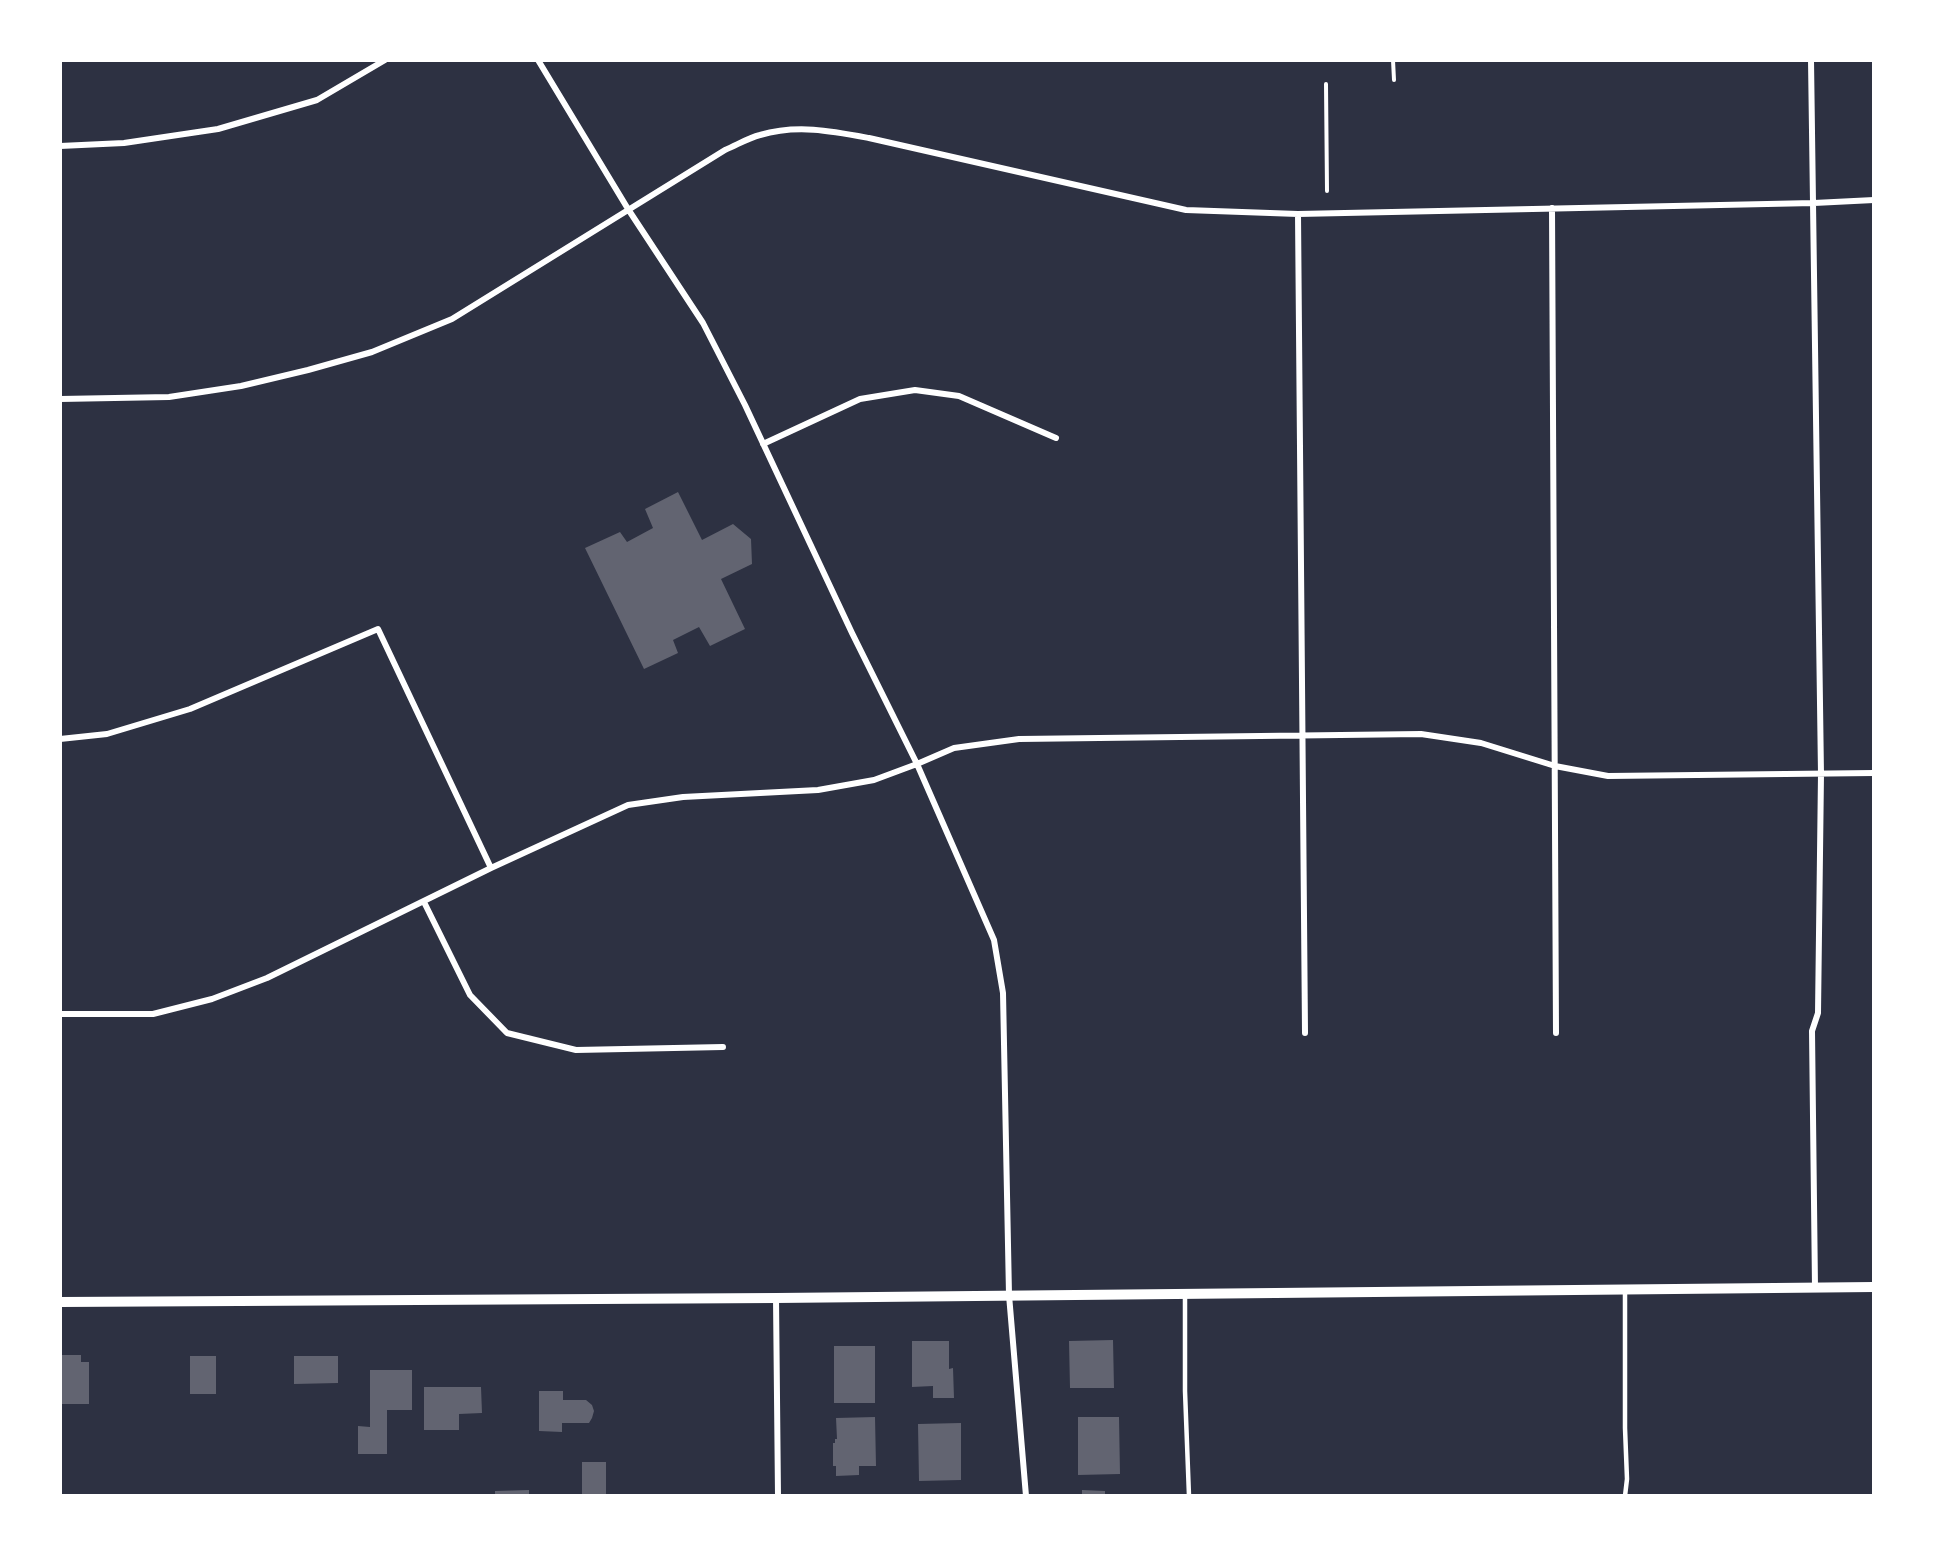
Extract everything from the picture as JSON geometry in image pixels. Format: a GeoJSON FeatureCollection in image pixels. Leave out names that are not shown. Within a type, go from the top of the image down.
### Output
{"type":"FeatureCollection","features":[{"type":"Feature","properties":{"kind":"street"},"geometry":{"type":"LineString","coordinates":[[60,146],[124,143],[218,129],[317,100],[385,60]]}},
{"type":"Feature","properties":{"kind":"street"},"geometry":{"type":"LineString","coordinates":[[538,60],[628,209],[703,322],[917,764],[994,940],[1003,993],[1009,1295],[1026,1496]]}},
{"type":"Feature","properties":{"kind":"street"},"geometry":{"type":"LineString","coordinates":[[1812,60],[1821,774],[1818,1013],[1812,1031],[1815,1288]]}},
{"type":"Feature","properties":{"kind":"street"},"geometry":{"type":"LineString","coordinates":[[60,399],[169,396],[241,386],[372,352],[452,319],[725,150],[759,135],[797,128],[825,130],[869,138],[1186,210],[1299,214],[1874,200]]}},
{"type":"Feature","properties":{"kind":"street"},"geometry":{"type":"LineString","coordinates":[[1552,208],[1556,1033]]}},
{"type":"Feature","properties":{"kind":"street"},"geometry":{"type":"LineString","coordinates":[[1299,214],[1305,1033]]}},
{"type":"Feature","properties":{"kind":"street"},"geometry":{"type":"LineString","coordinates":[[762,444],[860,399],[915,390],[959,396],[1056,438]]}},
{"type":"Feature","properties":{"kind":"street"},"geometry":{"type":"LineString","coordinates":[[60,739],[107,734],[190,709],[378,629],[491,868]]}},
{"type":"Feature","properties":{"kind":"street"},"geometry":{"type":"LineString","coordinates":[[60,1014],[153,1014],[212,999],[267,978],[491,868],[628,805],[683,797],[818,790],[874,780],[954,748],[1019,739],[1421,734],[1481,743],[1555,766],[1608,776],[1874,773]]}},
{"type":"Feature","properties":{"kind":"street"},"geometry":{"type":"LineString","coordinates":[[424,902],[470,995],[507,1033],[576,1050],[723,1047]]}},
{"type":"Feature","properties":{"kind":"street"},"geometry":{"type":"LineString","coordinates":[[60,1302],[776,1298],[1874,1287]]}},
{"type":"Feature","properties":{"kind":"street"},"geometry":{"type":"LineString","coordinates":[[776,1298],[778,1496]]}},
{"type":"Feature","properties":{"kind":"lane"},"geometry":{"type":"LineString","coordinates":[[1625,1290],[1627,1479],[1625,1496]]}},
{"type":"Feature","properties":{"kind":"lane"},"geometry":{"type":"LineString","coordinates":[[1185,1294],[1185,1391],[1189,1496]]}},
{"type":"Feature","properties":{"kind":"path"},"geometry":{"type":"LineString","coordinates":[[1393,60],[1394,81]]}},
{"type":"Feature","properties":{"kind":"path"},"geometry":{"type":"LineString","coordinates":[[1326,84],[1327,191]]}},
{"type":"Feature","properties":{"kind":"building"},"geometry":{"type":"Polygon","coordinates":[[[678,492],[702,540],[733,524],[751,539],[752,564],[721,579],[745,629],[710,646],[699,627],[673,640],[678,653],[644,669],[585,548],[620,532],[627,542],[653,528],[645,509],[678,492]]]}},
{"type":"Feature","properties":{"kind":"building"},"geometry":{"type":"Polygon","coordinates":[[[1113,1340],[1114,1388],[1070,1388],[1069,1341],[1113,1340]]]}},
{"type":"Feature","properties":{"kind":"building"},"geometry":{"type":"Polygon","coordinates":[[[912,1341],[949,1341],[949,1369],[953,1368],[954,1398],[933,1398],[933,1386],[912,1387],[912,1341]]]}},
{"type":"Feature","properties":{"kind":"building"},"geometry":{"type":"Polygon","coordinates":[[[834,1346],[875,1346],[875,1403],[834,1403],[834,1346]]]}},
{"type":"Feature","properties":{"kind":"building"},"geometry":{"type":"Polygon","coordinates":[[[61,1355],[81,1355],[81,1362],[89,1362],[89,1404],[62,1404],[62,1396],[60,1396],[61,1355]]]}},
{"type":"Feature","properties":{"kind":"building"},"geometry":{"type":"Polygon","coordinates":[[[190,1356],[216,1356],[216,1394],[190,1394],[190,1356]]]}},
{"type":"Feature","properties":{"kind":"building"},"geometry":{"type":"Polygon","coordinates":[[[294,1356],[338,1356],[338,1383],[294,1384],[294,1356]]]}},
{"type":"Feature","properties":{"kind":"building"},"geometry":{"type":"Polygon","coordinates":[[[370,1370],[412,1370],[412,1410],[387,1410],[387,1454],[358,1454],[358,1426],[370,1427],[370,1370]]]}},
{"type":"Feature","properties":{"kind":"building"},"geometry":{"type":"Polygon","coordinates":[[[424,1387],[481,1387],[482,1413],[459,1414],[459,1430],[424,1430],[424,1387]]]}},
{"type":"Feature","properties":{"kind":"building"},"geometry":{"type":"Polygon","coordinates":[[[539,1391],[563,1391],[563,1400],[586,1400],[592,1405],[594,1411],[592,1418],[589,1423],[562,1423],[562,1432],[539,1431],[539,1391]]]}},
{"type":"Feature","properties":{"kind":"building"},"geometry":{"type":"Polygon","coordinates":[[[875,1417],[876,1466],[859,1466],[859,1475],[836,1476],[836,1466],[833,1466],[833,1443],[837,1439],[836,1418],[875,1417]]]}},
{"type":"Feature","properties":{"kind":"building"},"geometry":{"type":"Polygon","coordinates":[[[1078,1417],[1119,1417],[1120,1474],[1078,1475],[1078,1417]]]}},
{"type":"Feature","properties":{"kind":"building"},"geometry":{"type":"Polygon","coordinates":[[[961,1423],[961,1480],[919,1481],[918,1424],[961,1423]]]}},
{"type":"Feature","properties":{"kind":"building"},"geometry":{"type":"Polygon","coordinates":[[[582,1462],[606,1462],[606,1496],[582,1496],[582,1462]]]}},
{"type":"Feature","properties":{"kind":"building"},"geometry":{"type":"Polygon","coordinates":[[[529,1490],[529,1496],[495,1496],[495,1491],[529,1490]]]}},
{"type":"Feature","properties":{"kind":"building"},"geometry":{"type":"Polygon","coordinates":[[[1082,1490],[1105,1491],[1105,1496],[1082,1496],[1082,1490]]]}}]}
